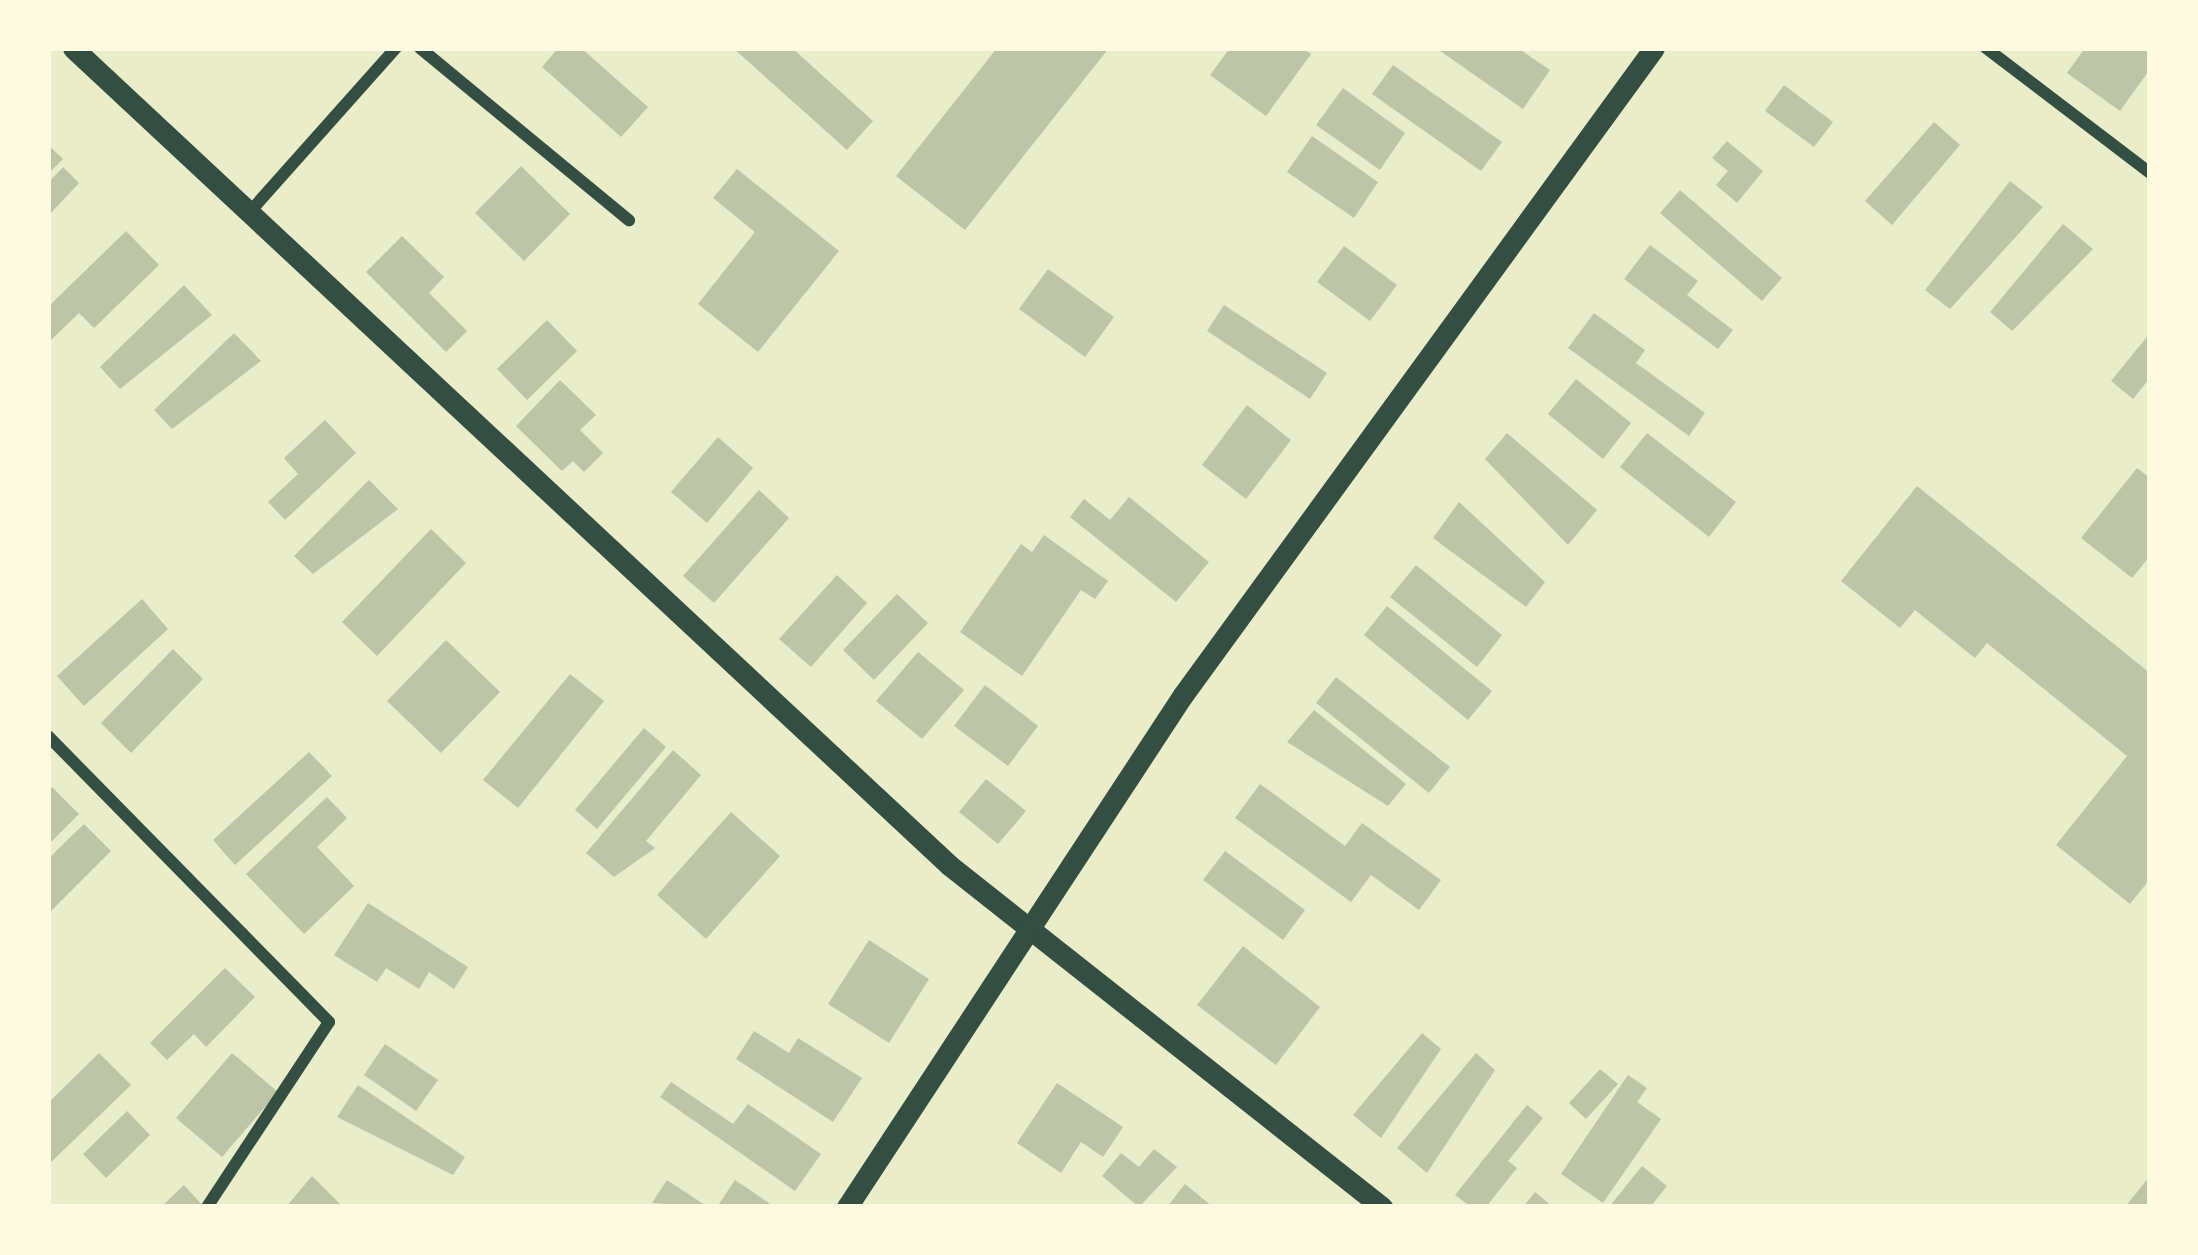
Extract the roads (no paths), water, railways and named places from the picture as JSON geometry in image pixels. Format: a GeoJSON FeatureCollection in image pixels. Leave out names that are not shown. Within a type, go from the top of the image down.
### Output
{"type":"FeatureCollection","features":[{"type":"Feature","properties":{"kind":"street"},"geometry":{"type":"LineString","coordinates":[[73,48],[949,865],[1032,923],[1382,1207]]}},
{"type":"Feature","properties":{"kind":"street"},"geometry":{"type":"LineString","coordinates":[[247,215],[396,48]]}},
{"type":"Feature","properties":{"kind":"street"},"geometry":{"type":"LineString","coordinates":[[420,48],[628,220]]}},
{"type":"Feature","properties":{"kind":"street"},"geometry":{"type":"LineString","coordinates":[[847,1207],[1183,695],[1654,48]]}},
{"type":"Feature","properties":{"kind":"street"},"geometry":{"type":"LineString","coordinates":[[1986,48],[2150,173]]}},
{"type":"Feature","properties":{"kind":"street"},"geometry":{"type":"LineString","coordinates":[[48,736],[329,1022],[207,1207]]}}]}
